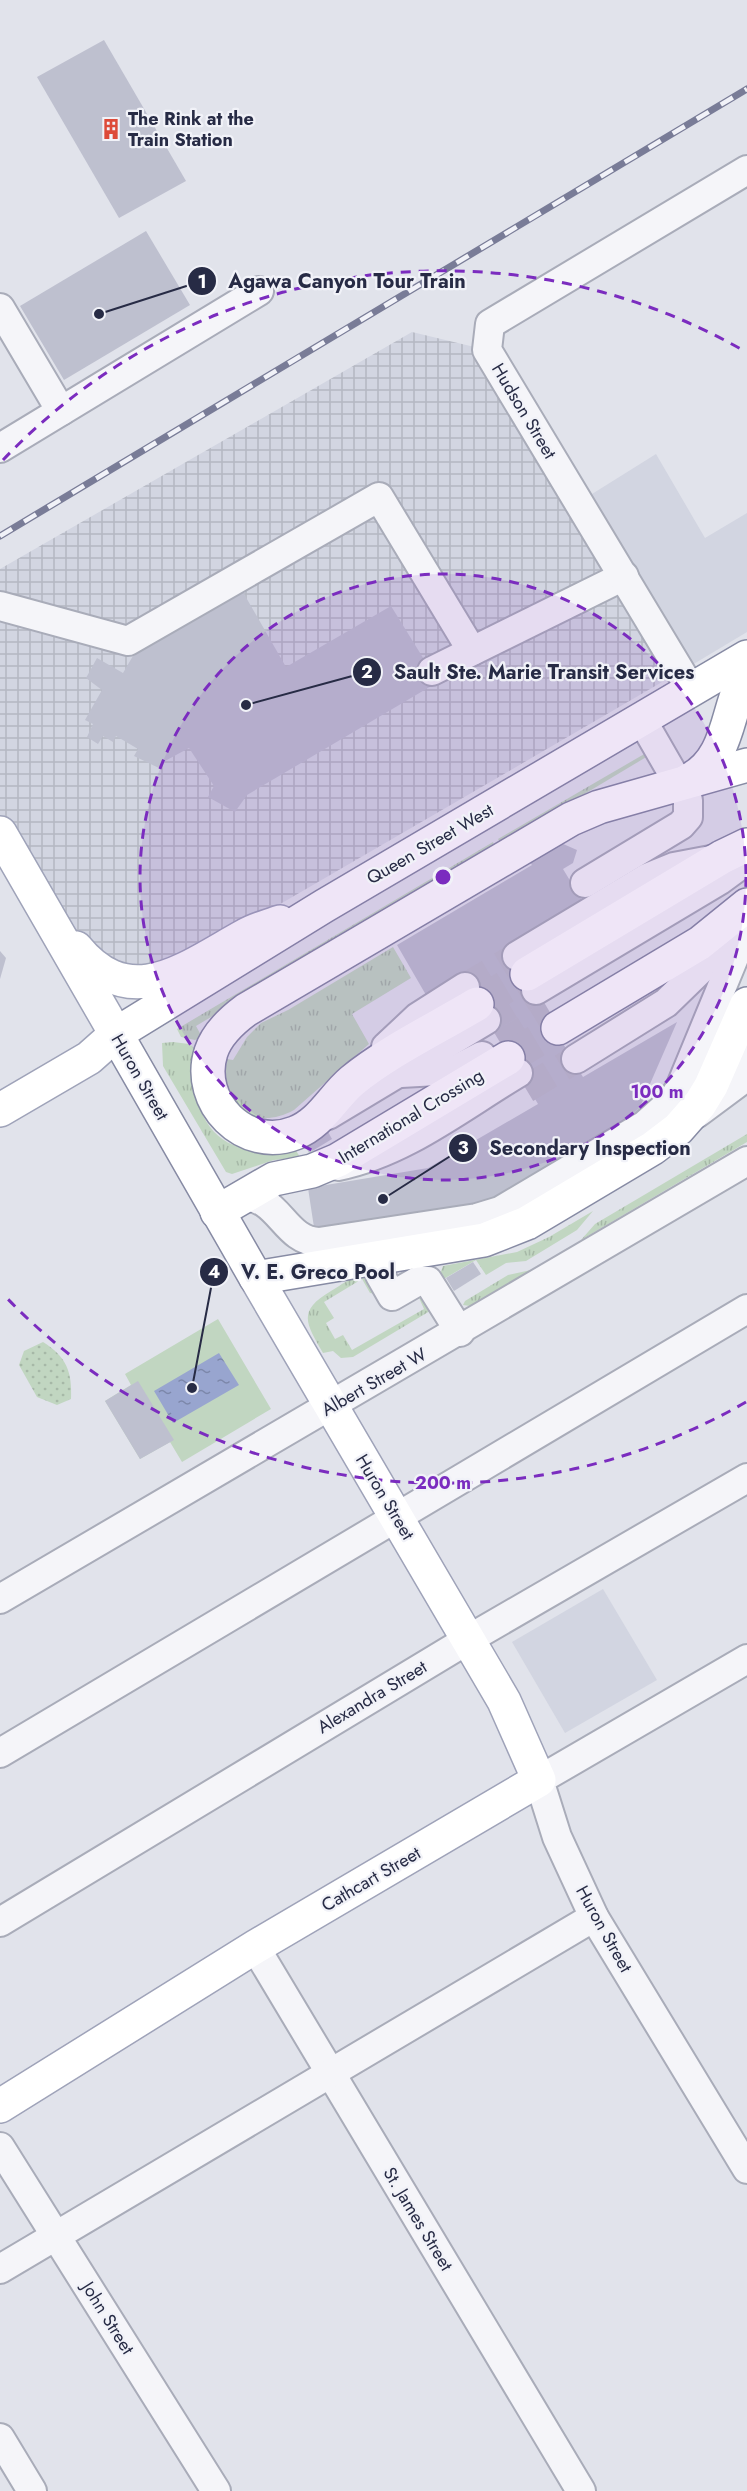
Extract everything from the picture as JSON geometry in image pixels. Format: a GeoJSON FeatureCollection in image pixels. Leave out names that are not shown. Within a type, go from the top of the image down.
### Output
{"type":"FeatureCollection","features":[{"type":"Feature","properties":{"kind":"main road","name":"Queen Street West"},"geometry":{"type":"LineString","coordinates":[[0,1110],[89,1058],[116,1034],[324,906],[747,657]]}},
{"type":"Feature","properties":{"kind":"main road"},"geometry":{"type":"LineString","coordinates":[[679,784],[704,771],[716,757],[740,684],[747,671]]}},
{"type":"Feature","properties":{"kind":"main road"},"geometry":{"type":"LineString","coordinates":[[476,1004],[353,1081],[307,1128],[285,1136],[262,1138],[238,1128],[217,1105],[210,1091],[208,1065],[217,1039],[233,1020],[540,835],[599,807],[679,784],[746,769]]}},
{"type":"Feature","properties":{"kind":"main road","name":"Huron Street"},"geometry":{"type":"LineString","coordinates":[[0,833],[116,1034],[228,1204],[256,1278],[504,1701],[539,1780]]}},
{"type":"Feature","properties":{"kind":"main road"},"geometry":{"type":"LineString","coordinates":[[527,973],[738,854]]}},
{"type":"Feature","properties":{"kind":"main road"},"geometry":{"type":"LineString","coordinates":[[45,910],[98,971],[123,981],[144,982],[180,972],[249,933],[324,906]]}},
{"type":"Feature","properties":{"kind":"main road"},"geometry":{"type":"LineString","coordinates":[[563,1036],[744,913]]}},
{"type":"Feature","properties":{"kind":"main road"},"geometry":{"type":"LineString","coordinates":[[256,1278],[341,1251],[377,1257],[484,1240],[513,1231],[653,1148],[689,1118],[716,1076],[747,1004]]}},
{"type":"Feature","properties":{"kind":"main road","name":"International Crossing"},"geometry":{"type":"LineString","coordinates":[[228,1204],[274,1179],[312,1171],[338,1160],[423,1109],[507,1064]]}},
{"type":"Feature","properties":{"kind":"main road","name":"Cathcart Street"},"geometry":{"type":"LineString","coordinates":[[0,2106],[255,1947],[539,1780]]}},
{"type":"Feature","properties":{"kind":"street","name":"Hudson Street"},"geometry":{"type":"LineString","coordinates":[[692,691],[487,350],[490,324],[747,170]]}},
{"type":"Feature","properties":{"kind":"street"},"geometry":{"type":"LineString","coordinates":[[0,448],[259,291]]}},
{"type":"Feature","properties":{"kind":"street"},"geometry":{"type":"LineString","coordinates":[[0,308],[61,411]]}},
{"type":"Feature","properties":{"kind":"street"},"geometry":{"type":"LineString","coordinates":[[0,606],[128,641],[379,496],[472,651]]}},
{"type":"Feature","properties":{"kind":"street"},"geometry":{"type":"LineString","coordinates":[[432,671],[624,576]]}},
{"type":"Feature","properties":{"kind":"street"},"geometry":{"type":"LineString","coordinates":[[585,883],[681,825],[688,817],[689,808],[679,784],[642,720]]}},
{"type":"Feature","properties":{"kind":"street"},"geometry":{"type":"LineString","coordinates":[[228,1204],[248,1196],[264,1201],[277,1213],[291,1232],[307,1242],[341,1251],[490,1215],[660,1113],[680,1088],[744,913]]}},
{"type":"Feature","properties":{"kind":"street"},"geometry":{"type":"LineString","coordinates":[[423,1109],[428,1102],[438,1053],[476,1004]]}},
{"type":"Feature","properties":{"kind":"street"},"geometry":{"type":"LineString","coordinates":[[307,1128],[449,1041]]}},
{"type":"Feature","properties":{"kind":"street"},"geometry":{"type":"LineString","coordinates":[[719,1098],[733,1078],[747,1046]]}},
{"type":"Feature","properties":{"kind":"street"},"geometry":{"type":"LineString","coordinates":[[395,1074],[411,1071],[455,1071],[507,1064]]}},
{"type":"Feature","properties":{"kind":"street","name":"International Crossing"},"geometry":{"type":"LineString","coordinates":[[312,1171],[435,1143],[507,1064]]}},
{"type":"Feature","properties":{"kind":"street"},"geometry":{"type":"LineString","coordinates":[[689,1118],[747,1076]]}},
{"type":"Feature","properties":{"kind":"street","name":"Albert Street W"},"geometry":{"type":"LineString","coordinates":[[0,1599],[460,1332],[747,1161]]}},
{"type":"Feature","properties":{"kind":"street"},"geometry":{"type":"LineString","coordinates":[[377,1257],[380,1275],[392,1296],[420,1280],[428,1281],[460,1332]]}},
{"type":"Feature","properties":{"kind":"street"},"geometry":{"type":"LineString","coordinates":[[0,1752],[747,1309]]}},
{"type":"Feature","properties":{"kind":"street","name":"Alexandra Street"},"geometry":{"type":"LineString","coordinates":[[0,1922],[469,1639],[747,1478]]}},
{"type":"Feature","properties":{"kind":"street","name":"Cathcart Street"},"geometry":{"type":"LineString","coordinates":[[539,1780],[747,1659]]}},
{"type":"Feature","properties":{"kind":"street","name":"Huron Street"},"geometry":{"type":"LineString","coordinates":[[539,1780],[557,1837],[594,1917],[747,2169]]}},
{"type":"Feature","properties":{"kind":"street"},"geometry":{"type":"LineString","coordinates":[[0,2269],[594,1917]]}},
{"type":"Feature","properties":{"kind":"street","name":"St. James Street"},"geometry":{"type":"LineString","coordinates":[[255,1947],[581,2491]]}},
{"type":"Feature","properties":{"kind":"street","name":"John Street"},"geometry":{"type":"LineString","coordinates":[[0,2147],[216,2491]]}},
{"type":"Feature","properties":{"kind":"street"},"geometry":{"type":"LineString","coordinates":[[0,2438],[32,2491]]}},
{"type":"Feature","properties":{"kind":"shaded area"},"geometry":{"type":"Polygon","coordinates":[[[412,332],[487,350],[681,671],[234,931],[146,973],[107,964],[83,935],[45,910],[0,833],[0,569],[412,332]]]}},
{"type":"Feature","properties":{"kind":"shaded area"},"geometry":{"type":"Polygon","coordinates":[[[656,454],[705,538],[747,513],[747,632],[692,665],[592,494],[656,454]]]}},
{"type":"Feature","properties":{"kind":"shaded area"},"geometry":{"type":"Polygon","coordinates":[[[603,1589],[657,1680],[565,1733],[512,1642],[603,1589]]]}},
{"type":"Feature","properties":{"kind":"green space"},"geometry":{"type":"Polygon","coordinates":[[[646,753],[648,756],[501,844],[498,839],[646,753]]]}},
{"type":"Feature","properties":{"kind":"green space"},"geometry":{"type":"Polygon","coordinates":[[[493,842],[495,847],[196,1026],[202,1037],[195,1040],[181,1037],[177,1029],[493,842]]]}},
{"type":"Feature","properties":{"kind":"green space"},"geometry":{"type":"Polygon","coordinates":[[[393,947],[411,978],[352,1014],[369,1044],[294,1110],[265,1118],[252,1116],[241,1110],[227,1089],[225,1075],[227,1059],[233,1060],[247,1037],[261,1023],[288,1010],[393,947]]]}},
{"type":"Feature","properties":{"kind":"green space"},"geometry":{"type":"Polygon","coordinates":[[[162,1043],[189,1044],[197,1050],[194,1064],[196,1096],[208,1124],[218,1136],[231,1144],[246,1148],[293,1146],[300,1157],[274,1160],[232,1174],[226,1172],[163,1066],[162,1043]]]}},
{"type":"Feature","properties":{"kind":"green space"},"geometry":{"type":"Polygon","coordinates":[[[747,1134],[747,1142],[581,1240],[595,1224],[747,1134]]]}},
{"type":"Feature","properties":{"kind":"green space"},"geometry":{"type":"Polygon","coordinates":[[[593,1211],[577,1230],[526,1261],[506,1263],[486,1275],[476,1260],[442,1280],[440,1274],[443,1266],[517,1252],[549,1237],[593,1211]]]}},
{"type":"Feature","properties":{"kind":"green space"},"geometry":{"type":"Polygon","coordinates":[[[531,1270],[470,1306],[463,1305],[465,1301],[508,1275],[531,1270]]]}},
{"type":"Feature","properties":{"kind":"green space"},"geometry":{"type":"Polygon","coordinates":[[[361,1275],[369,1277],[376,1294],[370,1293],[362,1279],[324,1302],[334,1318],[326,1323],[335,1339],[343,1335],[352,1350],[424,1309],[416,1291],[435,1308],[353,1357],[341,1358],[333,1351],[323,1353],[309,1325],[309,1311],[320,1298],[361,1275]]]}},
{"type":"Feature","properties":{"kind":"green space"},"geometry":{"type":"Polygon","coordinates":[[[218,1319],[271,1409],[182,1462],[170,1442],[140,1459],[105,1401],[131,1385],[125,1374],[218,1319]]]}},
{"type":"Feature","properties":{"kind":"green space"},"geometry":{"type":"Polygon","coordinates":[[[43,1342],[58,1353],[69,1373],[71,1399],[57,1405],[37,1397],[19,1365],[24,1351],[43,1342]]]}},
{"type":"Feature","properties":{"kind":"water"},"geometry":{"type":"Polygon","coordinates":[[[219,1353],[239,1385],[173,1423],[154,1391],[219,1353]]]}},
{"type":"Feature","properties":{"kind":"building","name":"The Rink at the Train Station"},"geometry":{"type":"Polygon","coordinates":[[[104,40],[186,181],[119,218],[37,77],[104,40]]]}},
{"type":"Feature","properties":{"kind":"building"},"geometry":{"type":"Polygon","coordinates":[[[146,231],[190,305],[64,380],[20,306],[146,231]]]}},
{"type":"Feature","properties":{"kind":"building"},"geometry":{"type":"Polygon","coordinates":[[[240,587],[286,667],[391,606],[438,682],[247,795],[235,812],[208,797],[214,786],[189,748],[165,761],[161,769],[134,756],[138,749],[116,736],[113,742],[103,736],[98,744],[87,737],[93,724],[85,720],[102,690],[86,678],[97,658],[123,673],[137,649],[240,587]]]}},
{"type":"Feature","properties":{"kind":"building"},"geometry":{"type":"Polygon","coordinates":[[[561,843],[577,850],[573,863],[563,869],[583,902],[506,948],[583,1077],[677,1022],[640,1107],[643,1113],[484,1207],[315,1234],[308,1188],[428,1168],[538,1104],[461,974],[426,995],[397,945],[532,865],[529,861],[561,843]]]}},
{"type":"Feature","properties":{"kind":"building"},"geometry":{"type":"Polygon","coordinates":[[[0,951],[6,958],[0,979],[0,951]]]}},
{"type":"Feature","properties":{"kind":"building"},"geometry":{"type":"Polygon","coordinates":[[[327,1130],[332,1139],[309,1153],[304,1144],[327,1130]]]}},
{"type":"Feature","properties":{"kind":"building"},"geometry":{"type":"Polygon","coordinates":[[[473,1262],[481,1274],[454,1291],[446,1278],[473,1262]]]}},
{"type":"Feature","properties":{"kind":"building"},"geometry":{"type":"Polygon","coordinates":[[[138,1381],[174,1440],[140,1459],[105,1401],[138,1381]]]}},
{"type":"Feature","properties":{"kind":"tunnel"},"geometry":{"type":"LineString","coordinates":[[465,987],[517,956]]}},
{"type":"Feature","properties":{"kind":"tunnel"},"geometry":{"type":"LineString","coordinates":[[477,1004],[527,974]]}},
{"type":"Feature","properties":{"kind":"tunnel"},"geometry":{"type":"LineString","coordinates":[[486,1020],[536,990]]}},
{"type":"Feature","properties":{"kind":"tunnel"},"geometry":{"type":"LineString","coordinates":[[501,1044],[551,1014]]}},
{"type":"Feature","properties":{"kind":"tunnel"},"geometry":{"type":"LineString","coordinates":[[508,1058],[558,1028]]}},
{"type":"Feature","properties":{"kind":"tunnel"},"geometry":{"type":"LineString","coordinates":[[526,1089],[576,1059]]}},
{"type":"Feature","properties":{"kind":"railway"},"geometry":{"type":"LineString","coordinates":[[0,536],[747,89]]}},
{"type":"Feature","properties":{"kind":"place","name":"The Rink at the Train Station"},"geometry":{"type":"Point","coordinates":[111,129]}},
{"type":"Feature","properties":{"kind":"place","name":"Agawa Canyon Tour Train"},"geometry":{"type":"Point","coordinates":[99,314]}},
{"type":"Feature","properties":{"kind":"place","name":"Sault Ste. Marie Transit Services"},"geometry":{"type":"Point","coordinates":[246,705]}},
{"type":"Feature","properties":{"kind":"place","name":"Secondary Inspection"},"geometry":{"type":"Point","coordinates":[383,1199]}},
{"type":"Feature","properties":{"kind":"place","name":"V. E. Greco Pool"},"geometry":{"type":"Point","coordinates":[192,1388]}}]}
